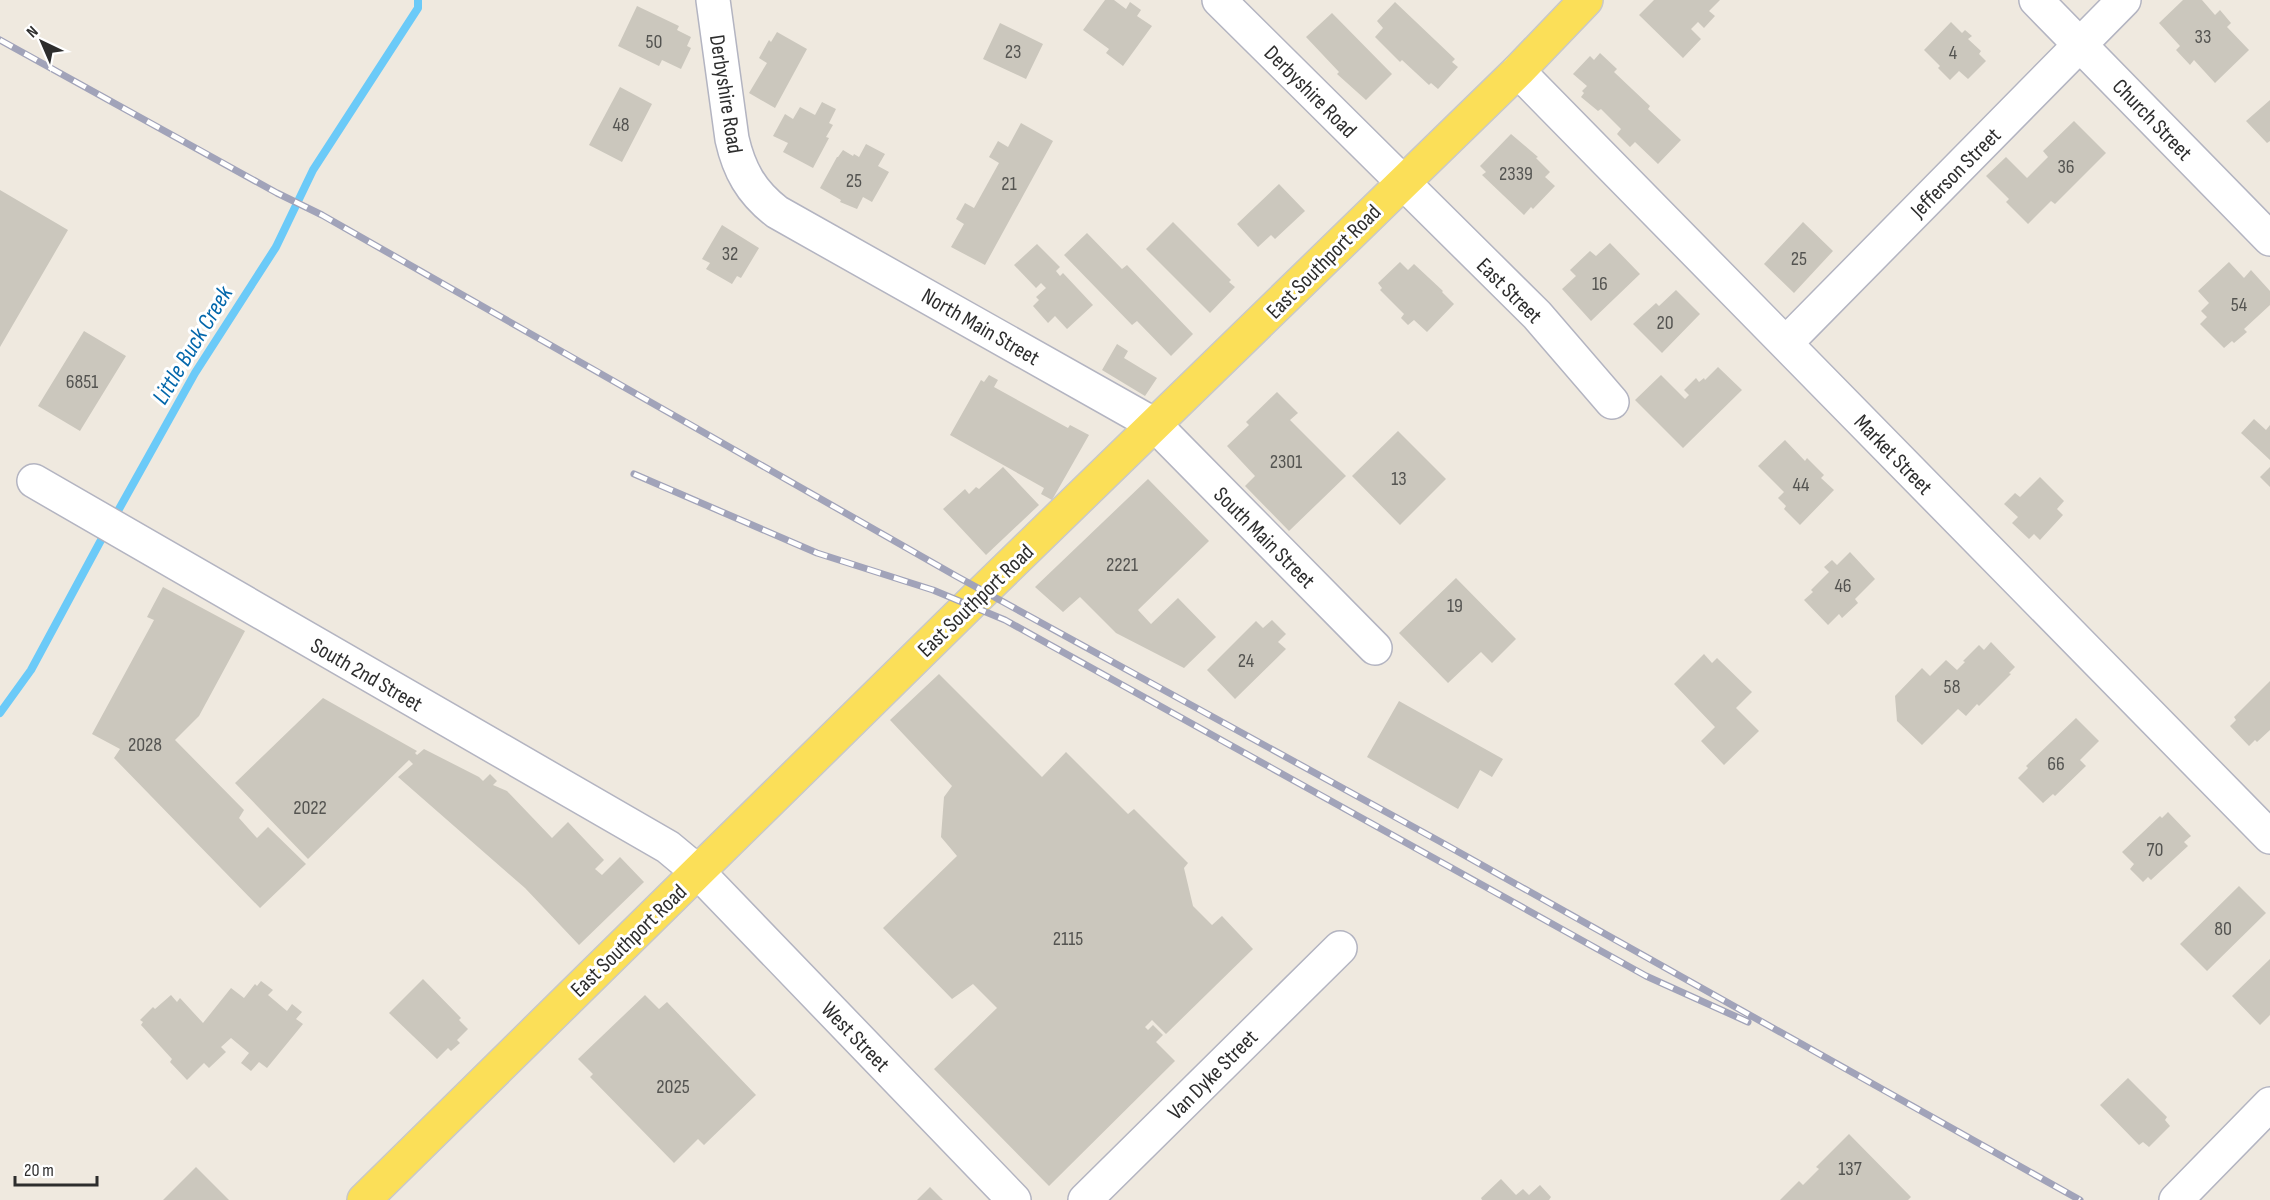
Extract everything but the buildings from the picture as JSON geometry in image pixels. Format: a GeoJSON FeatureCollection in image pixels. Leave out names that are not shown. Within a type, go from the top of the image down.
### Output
{"type":"FeatureCollection","features":[{"type":"Feature","properties":{"kind":"main road","name":"East Southport Road"},"geometry":{"type":"LineString","coordinates":[[376,1196],[698,872],[1518,71],[1586,0]]}},
{"type":"Feature","properties":{"kind":"street","name":"Derbyshire Road"},"geometry":{"type":"LineString","coordinates":[[713,0],[736,157],[743,175],[758,196],[777,212],[807,228]]}},
{"type":"Feature","properties":{"kind":"street","name":"Derbyshire Road"},"geometry":{"type":"LineString","coordinates":[[1219,0],[1403,182]]}},
{"type":"Feature","properties":{"kind":"street","name":"Church Street"},"geometry":{"type":"LineString","coordinates":[[2036,0],[2270,239]]}},
{"type":"Feature","properties":{"kind":"street","name":"Jefferson Street"},"geometry":{"type":"LineString","coordinates":[[1786,343],[2124,0]]}},
{"type":"Feature","properties":{"kind":"street","name":"Market Street"},"geometry":{"type":"LineString","coordinates":[[1518,71],[2270,837]]}},
{"type":"Feature","properties":{"kind":"street","name":"East Street"},"geometry":{"type":"LineString","coordinates":[[1403,182],[1537,315],[1612,402]]}},
{"type":"Feature","properties":{"kind":"street","name":"North Main Street"},"geometry":{"type":"LineString","coordinates":[[807,228],[1155,425]]}},
{"type":"Feature","properties":{"kind":"street","name":"South Main Street"},"geometry":{"type":"LineString","coordinates":[[1155,425],[1375,648]]}},
{"type":"Feature","properties":{"kind":"street","name":"South 2nd Street"},"geometry":{"type":"LineString","coordinates":[[34,481],[668,847],[698,872]]}},
{"type":"Feature","properties":{"kind":"street","name":"West Street"},"geometry":{"type":"LineString","coordinates":[[698,872],[1014,1200]]}},
{"type":"Feature","properties":{"kind":"street","name":"Van Dyke Street"},"geometry":{"type":"LineString","coordinates":[[1085,1200],[1340,948]]}},
{"type":"Feature","properties":{"kind":"street"},"geometry":{"type":"LineString","coordinates":[[2176,1200],[2270,1104]]}},
{"type":"Feature","properties":{"kind":"waterway","name":"Little Buck Creek"},"geometry":{"type":"LineString","coordinates":[[114,518],[195,373],[276,247],[313,170],[418,8],[418,0]]}},
{"type":"Feature","properties":{"kind":"waterway","name":"Little Buck Creek"},"geometry":{"type":"LineString","coordinates":[[0,713],[31,670],[107,529]]}},
{"type":"Feature","properties":{"kind":"railway"},"geometry":{"type":"LineString","coordinates":[[0,40],[277,193],[322,215],[956,576],[1439,841],[2080,1200]]}},
{"type":"Feature","properties":{"kind":"railway"},"geometry":{"type":"LineString","coordinates":[[634,474],[817,553],[933,590],[1005,620],[1646,976],[1748,1022]]}}]}
